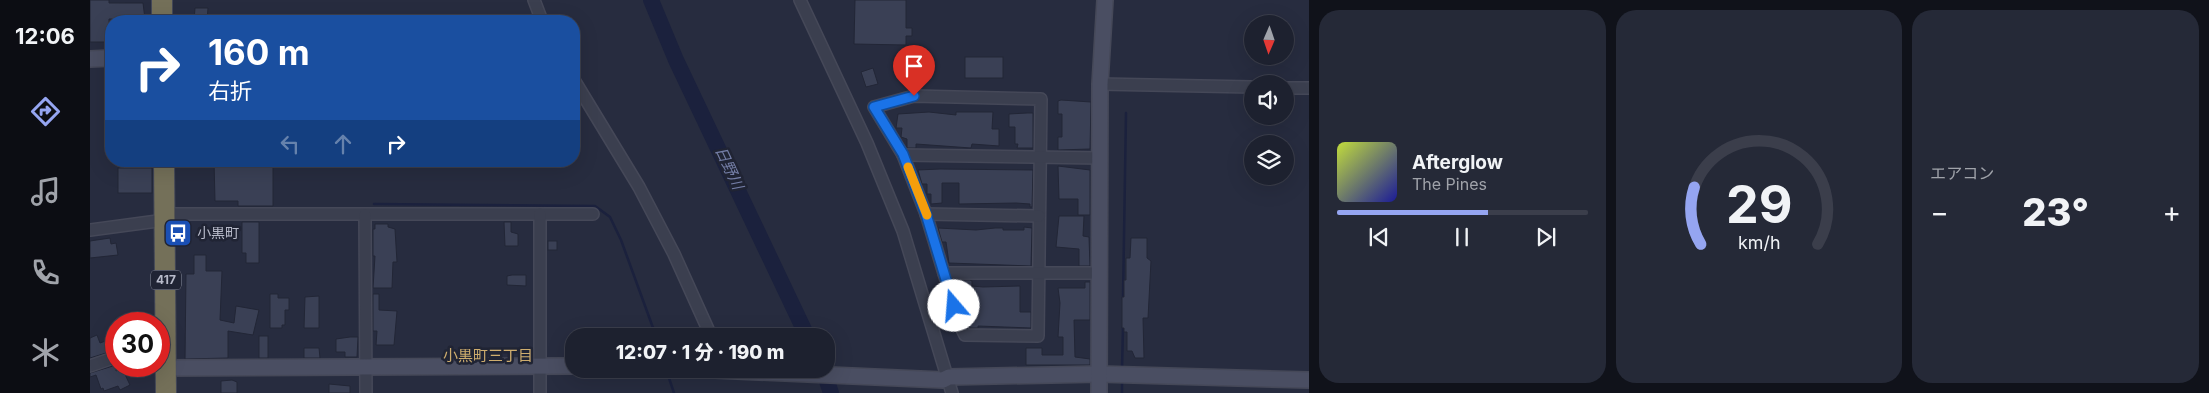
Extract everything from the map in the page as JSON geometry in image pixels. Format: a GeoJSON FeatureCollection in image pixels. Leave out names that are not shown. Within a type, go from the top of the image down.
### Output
{"type":"FeatureCollection","features":[{"type":"Feature","properties":{"kind":"highway"},"geometry":{"type":"LineString","coordinates":[[162,0],[162,15]]}},
{"type":"Feature","properties":{"kind":"highway","name":"417"},"geometry":{"type":"LineString","coordinates":[[163,312],[164,167]]}},
{"type":"Feature","properties":{"kind":"highway","name":"417"},"geometry":{"type":"LineString","coordinates":[[166,377],[166,393]]}},
{"type":"Feature","properties":{"kind":"street"},"geometry":{"type":"LineString","coordinates":[[534,0],[540,15]]}},
{"type":"Feature","properties":{"kind":"street"},"geometry":{"type":"LineString","coordinates":[[800,0],[867,143],[903,231],[952,393]]}},
{"type":"Feature","properties":{"kind":"street"},"geometry":{"type":"LineString","coordinates":[[1099,393],[1100,84],[1105,0]]}},
{"type":"Feature","properties":{"kind":"street"},"geometry":{"type":"LineString","coordinates":[[90,59],[105,58]]}},
{"type":"Feature","properties":{"kind":"street"},"geometry":{"type":"LineString","coordinates":[[1100,84],[1244,87]]}},
{"type":"Feature","properties":{"kind":"street"},"geometry":{"type":"LineString","coordinates":[[1294,88],[1309,88]]}},
{"type":"Feature","properties":{"kind":"street"},"geometry":{"type":"LineString","coordinates":[[580,90],[639,187],[674,254],[707,328]]}},
{"type":"Feature","properties":{"kind":"street"},"geometry":{"type":"LineString","coordinates":[[914,96],[1041,99],[1038,336],[965,335],[926,214],[903,154],[874,107],[914,96]]}},
{"type":"Feature","properties":{"kind":"street"},"geometry":{"type":"LineString","coordinates":[[903,154],[1100,158]]}},
{"type":"Feature","properties":{"kind":"street"},"geometry":{"type":"LineString","coordinates":[[540,214],[540,393]]}},
{"type":"Feature","properties":{"kind":"street"},"geometry":{"type":"LineString","coordinates":[[90,230],[165,217],[593,214]]}},
{"type":"Feature","properties":{"kind":"street"},"geometry":{"type":"LineString","coordinates":[[926,214],[1039,216]]}},
{"type":"Feature","properties":{"kind":"street"},"geometry":{"type":"LineString","coordinates":[[365,215],[366,393]]}},
{"type":"Feature","properties":{"kind":"street"},"geometry":{"type":"LineString","coordinates":[[944,273],[1100,273]]}},
{"type":"Feature","properties":{"kind":"street"},"geometry":{"type":"LineString","coordinates":[[90,366],[105,361]]}},
{"type":"Feature","properties":{"kind":"street"},"geometry":{"type":"LineString","coordinates":[[170,368],[565,366]]}},
{"type":"Feature","properties":{"kind":"street"},"geometry":{"type":"LineString","coordinates":[[835,374],[946,378],[1099,374],[1309,380]]}},
{"type":"Feature","properties":{"kind":"building"},"geometry":{"type":"Polygon","coordinates":[[[90,0],[109,0],[109,3],[143,3],[144,15],[105,15],[105,42],[90,42],[90,0]]]}},
{"type":"Feature","properties":{"kind":"building"},"geometry":{"type":"Polygon","coordinates":[[[855,0],[906,0],[906,28],[912,28],[912,36],[906,36],[906,45],[854,44],[855,0]]]}},
{"type":"Feature","properties":{"kind":"building"},"geometry":{"type":"Polygon","coordinates":[[[195,8],[208,8],[207,15],[194,15],[195,8]]]}},
{"type":"Feature","properties":{"kind":"building"},"geometry":{"type":"Polygon","coordinates":[[[965,57],[1003,57],[1003,78],[965,78],[965,57]]]}},
{"type":"Feature","properties":{"kind":"building"},"geometry":{"type":"Polygon","coordinates":[[[873,68],[878,84],[866,87],[861,72],[873,68]]]}},
{"type":"Feature","properties":{"kind":"building"},"geometry":{"type":"Polygon","coordinates":[[[1058,101],[1091,102],[1090,149],[1058,150],[1058,137],[1062,137],[1062,114],[1058,114],[1058,101]]]}},
{"type":"Feature","properties":{"kind":"building"},"geometry":{"type":"Polygon","coordinates":[[[929,112],[956,115],[956,112],[993,112],[992,129],[999,129],[999,146],[972,144],[971,148],[916,144],[916,148],[907,148],[907,139],[901,137],[902,128],[896,128],[898,114],[929,112]]]}},
{"type":"Feature","properties":{"kind":"building"},"geometry":{"type":"Polygon","coordinates":[[[1033,113],[1033,148],[1017,148],[1018,144],[1015,144],[1015,127],[1009,127],[1009,114],[1033,113]]]}},
{"type":"Feature","properties":{"kind":"building"},"geometry":{"type":"Polygon","coordinates":[[[1058,166],[1090,170],[1090,215],[1078,215],[1078,199],[1059,199],[1058,166]]]}},
{"type":"Feature","properties":{"kind":"building"},"geometry":{"type":"Polygon","coordinates":[[[214,167],[273,167],[273,206],[238,206],[238,201],[215,201],[214,167]]]}},
{"type":"Feature","properties":{"kind":"building"},"geometry":{"type":"Polygon","coordinates":[[[118,168],[152,168],[152,193],[118,193],[118,168]]]}},
{"type":"Feature","properties":{"kind":"building"},"geometry":{"type":"Polygon","coordinates":[[[918,170],[1033,170],[1032,207],[1030,207],[1030,204],[1016,203],[959,204],[959,183],[942,183],[942,203],[931,204],[931,194],[927,194],[927,184],[922,184],[918,170]]]}},
{"type":"Feature","properties":{"kind":"building"},"geometry":{"type":"Polygon","coordinates":[[[1059,216],[1084,216],[1083,236],[1089,237],[1090,266],[1079,266],[1079,249],[1056,247],[1059,216]]]}},
{"type":"Feature","properties":{"kind":"building"},"geometry":{"type":"Polygon","coordinates":[[[242,222],[259,222],[259,263],[246,263],[246,253],[242,253],[242,222]]]}},
{"type":"Feature","properties":{"kind":"building"},"geometry":{"type":"Polygon","coordinates":[[[504,222],[511,222],[511,232],[518,234],[518,246],[505,246],[504,222]]]}},
{"type":"Feature","properties":{"kind":"building"},"geometry":{"type":"Polygon","coordinates":[[[375,224],[388,224],[388,227],[395,229],[397,262],[393,262],[392,288],[373,288],[375,256],[373,256],[373,229],[375,229],[375,224]]]}},
{"type":"Feature","properties":{"kind":"building"},"geometry":{"type":"Polygon","coordinates":[[[1024,227],[1032,228],[1031,266],[949,263],[946,242],[942,242],[938,228],[976,230],[1003,228],[1003,230],[1024,230],[1024,227]]]}},
{"type":"Feature","properties":{"kind":"building"},"geometry":{"type":"Polygon","coordinates":[[[110,238],[111,244],[116,243],[118,255],[90,258],[90,241],[110,238]]]}},
{"type":"Feature","properties":{"kind":"building"},"geometry":{"type":"Polygon","coordinates":[[[1131,238],[1147,238],[1147,258],[1151,261],[1148,318],[1143,318],[1144,358],[1135,358],[1132,351],[1127,351],[1127,332],[1124,332],[1124,328],[1122,328],[1122,297],[1124,297],[1124,280],[1126,280],[1126,258],[1130,258],[1131,238]]]}},
{"type":"Feature","properties":{"kind":"building"},"geometry":{"type":"Polygon","coordinates":[[[548,241],[557,241],[557,250],[548,250],[548,241]]]}},
{"type":"Feature","properties":{"kind":"building"},"geometry":{"type":"Polygon","coordinates":[[[194,255],[206,255],[206,271],[222,271],[220,320],[234,323],[236,306],[259,310],[253,335],[228,331],[228,358],[185,359],[186,274],[194,274],[194,255]]]}},
{"type":"Feature","properties":{"kind":"building"},"geometry":{"type":"Polygon","coordinates":[[[526,275],[526,286],[507,285],[507,276],[526,275]]]}},
{"type":"Feature","properties":{"kind":"building"},"geometry":{"type":"Polygon","coordinates":[[[960,280],[972,281],[972,286],[1020,286],[1020,312],[1031,312],[1031,328],[978,326],[978,328],[970,328],[967,322],[968,300],[960,299],[955,283],[960,280]]]}},
{"type":"Feature","properties":{"kind":"building"},"geometry":{"type":"Polygon","coordinates":[[[1085,282],[1090,282],[1090,320],[1074,320],[1075,357],[1090,359],[1090,365],[1026,365],[1026,348],[1042,348],[1042,355],[1063,355],[1063,337],[1058,337],[1060,303],[1058,288],[1085,288],[1085,282]]]}},
{"type":"Feature","properties":{"kind":"building"},"geometry":{"type":"Polygon","coordinates":[[[270,294],[278,294],[278,298],[289,298],[289,310],[285,310],[285,325],[282,325],[282,328],[270,328],[270,294]]]}},
{"type":"Feature","properties":{"kind":"building"},"geometry":{"type":"Polygon","coordinates":[[[373,294],[379,294],[379,310],[397,311],[394,345],[376,345],[377,331],[373,331],[373,294]]]}},
{"type":"Feature","properties":{"kind":"building"},"geometry":{"type":"Polygon","coordinates":[[[319,296],[319,328],[304,328],[305,297],[319,296]]]}},
{"type":"Feature","properties":{"kind":"building"},"geometry":{"type":"Polygon","coordinates":[[[97,335],[100,343],[105,341],[105,353],[90,358],[90,338],[97,335]]]}},
{"type":"Feature","properties":{"kind":"building"},"geometry":{"type":"Polygon","coordinates":[[[259,336],[268,336],[268,358],[259,358],[259,336]]]}},
{"type":"Feature","properties":{"kind":"building"},"geometry":{"type":"Polygon","coordinates":[[[358,337],[357,357],[345,357],[345,352],[336,352],[336,339],[358,337]]]}},
{"type":"Feature","properties":{"kind":"building"},"geometry":{"type":"Polygon","coordinates":[[[304,348],[319,348],[320,358],[304,358],[304,348]]]}},
{"type":"Feature","properties":{"kind":"building"},"geometry":{"type":"Polygon","coordinates":[[[105,368],[105,377],[126,377],[130,385],[120,390],[118,386],[104,391],[103,388],[101,389],[96,375],[90,377],[90,373],[105,368]]]}},
{"type":"Feature","properties":{"kind":"building"},"geometry":{"type":"Polygon","coordinates":[[[232,380],[237,382],[237,393],[221,393],[221,381],[232,380]]]}},
{"type":"Feature","properties":{"kind":"building"},"geometry":{"type":"Polygon","coordinates":[[[329,384],[350,386],[350,393],[329,393],[329,384]]]}},
{"type":"Feature","properties":{"kind":"waterway","name":"日野川"},"geometry":{"type":"LineString","coordinates":[[651,0],[676,60],[803,328]]}},
{"type":"Feature","properties":{"kind":"waterway"},"geometry":{"type":"LineString","coordinates":[[1123,299],[1126,113]]}},
{"type":"Feature","properties":{"kind":"waterway"},"geometry":{"type":"LineString","coordinates":[[374,204],[595,206],[610,217],[621,240],[653,328]]}},
{"type":"Feature","properties":{"kind":"waterway"},"geometry":{"type":"LineString","coordinates":[[1122,369],[1123,327]]}},
{"type":"Feature","properties":{"kind":"waterway"},"geometry":{"type":"LineString","coordinates":[[669,378],[674,393]]}},
{"type":"Feature","properties":{"kind":"waterway","name":"日野川"},"geometry":{"type":"LineString","coordinates":[[826,378],[831,393]]}},
{"type":"Feature","properties":{"kind":"waterway"},"geometry":{"type":"LineString","coordinates":[[1122,379],[1122,393]]}},
{"type":"Feature","properties":{"kind":"slow traffic"},"geometry":{"type":"LineString","coordinates":[[908,167],[927,215]]}},
{"type":"Feature","properties":{"kind":"place","name":"小黒町"},"geometry":{"type":"Point","coordinates":[178,233]}},
{"type":"Feature","properties":{"kind":"district","name":"小黒町三丁目"},"geometry":{"type":"Point","coordinates":[488,356]}},
{"type":"Feature","properties":{"kind":"route"},"geometry":{"type":"LineString","coordinates":[[914,96],[874,107],[903,154],[926,214],[954,306]]}}]}
